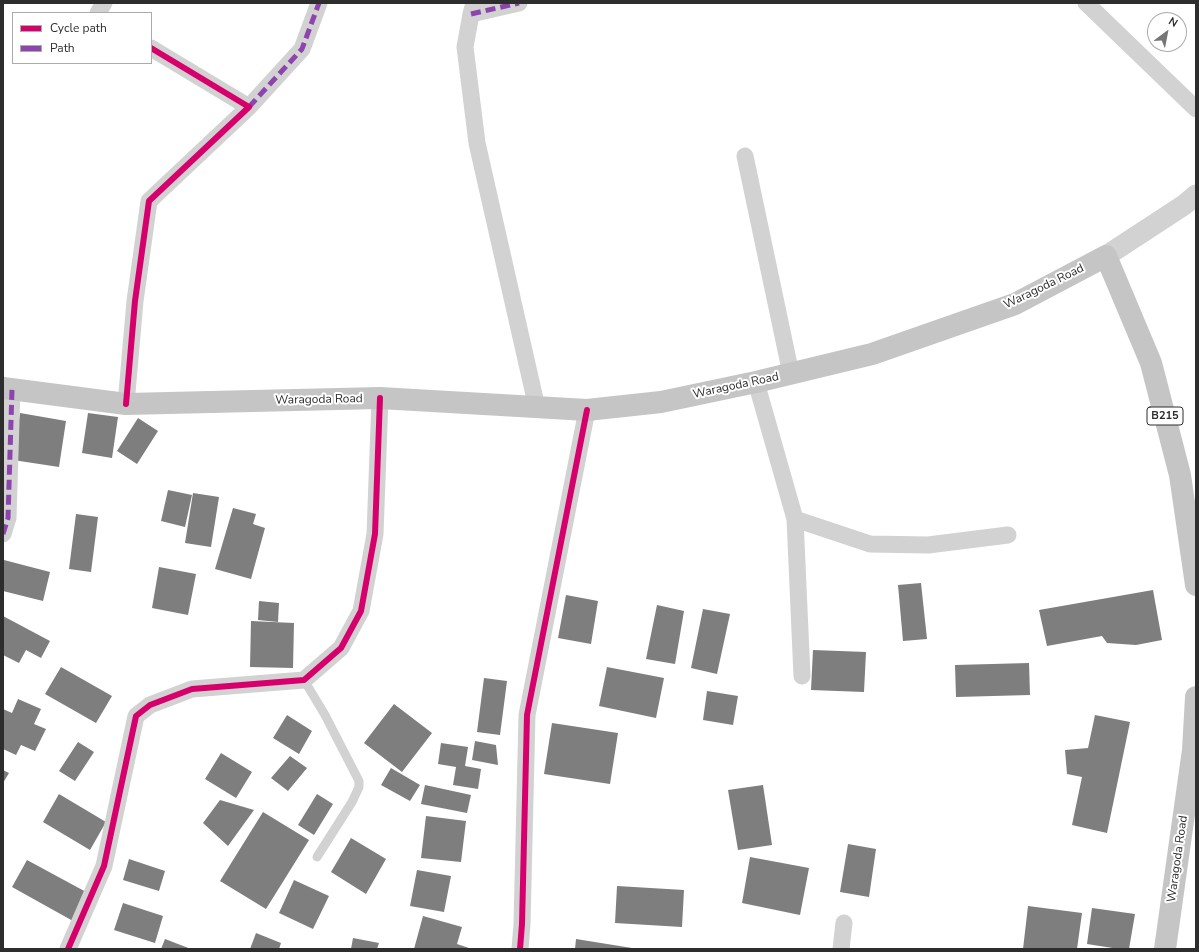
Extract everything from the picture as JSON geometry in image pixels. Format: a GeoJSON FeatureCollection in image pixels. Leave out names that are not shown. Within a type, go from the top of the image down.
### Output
{"type":"FeatureCollection","features":[{"type":"Feature","properties":{"kind":"main road","name":"Waragoda Road"},"geometry":{"type":"LineString","coordinates":[[7,388],[126,404],[380,398],[587,410],[661,402],[756,382],[872,354],[1015,304],[1106,256]]}},
{"type":"Feature","properties":{"kind":"main road","name":"B215"},"geometry":{"type":"LineString","coordinates":[[1106,256],[1151,363],[1180,475],[1196,585]]}},
{"type":"Feature","properties":{"kind":"main road","name":"Waragoda Road"},"geometry":{"type":"LineString","coordinates":[[1165,949],[1193,750],[1196,698]]}},
{"type":"Feature","properties":{"kind":"street"},"geometry":{"type":"LineString","coordinates":[[99,12],[104,3]]}},
{"type":"Feature","properties":{"kind":"street"},"geometry":{"type":"LineString","coordinates":[[126,404],[135,301],[149,201],[249,108],[302,49],[319,3]]}},
{"type":"Feature","properties":{"kind":"street"},"geometry":{"type":"LineString","coordinates":[[519,3],[472,9],[466,47],[477,143],[537,408]]}},
{"type":"Feature","properties":{"kind":"street"},"geometry":{"type":"LineString","coordinates":[[1086,3],[1196,109]]}},
{"type":"Feature","properties":{"kind":"street"},"geometry":{"type":"LineString","coordinates":[[152,49],[249,108]]}},
{"type":"Feature","properties":{"kind":"street"},"geometry":{"type":"LineString","coordinates":[[745,156],[791,374]]}},
{"type":"Feature","properties":{"kind":"street"},"geometry":{"type":"LineString","coordinates":[[1106,256],[1184,205],[1196,195]]}},
{"type":"Feature","properties":{"kind":"street"},"geometry":{"type":"LineString","coordinates":[[756,382],[795,519],[802,676]]}},
{"type":"Feature","properties":{"kind":"street"},"geometry":{"type":"LineString","coordinates":[[3,534],[8,518],[7,388]]}},
{"type":"Feature","properties":{"kind":"street"},"geometry":{"type":"LineString","coordinates":[[68,949],[104,866],[136,716],[150,705],[192,689],[304,680],[341,648],[361,611],[375,534],[380,398]]}},
{"type":"Feature","properties":{"kind":"street"},"geometry":{"type":"LineString","coordinates":[[520,949],[522,924],[527,716],[587,410]]}},
{"type":"Feature","properties":{"kind":"street"},"geometry":{"type":"LineString","coordinates":[[795,519],[870,544],[928,545],[1008,536]]}},
{"type":"Feature","properties":{"kind":"street"},"geometry":{"type":"LineString","coordinates":[[841,949],[844,923]]}},
{"type":"Feature","properties":{"kind":"lane"},"geometry":{"type":"LineString","coordinates":[[304,680],[359,781],[359,786],[352,802],[317,857]]}},
{"type":"Feature","properties":{"kind":"building"},"geometry":{"type":"Polygon","coordinates":[[[20,413],[66,421],[59,467],[13,460],[20,413]]]}},
{"type":"Feature","properties":{"kind":"building"},"geometry":{"type":"Polygon","coordinates":[[[88,413],[118,417],[112,458],[82,453],[88,413]]]}},
{"type":"Feature","properties":{"kind":"building"},"geometry":{"type":"Polygon","coordinates":[[[138,418],[158,431],[137,464],[117,451],[138,418]]]}},
{"type":"Feature","properties":{"kind":"building"},"geometry":{"type":"Polygon","coordinates":[[[168,490],[192,495],[185,527],[161,521],[168,490]]]}},
{"type":"Feature","properties":{"kind":"building"},"geometry":{"type":"Polygon","coordinates":[[[193,493],[219,497],[211,547],[185,543],[193,493]]]}},
{"type":"Feature","properties":{"kind":"building"},"geometry":{"type":"Polygon","coordinates":[[[233,508],[256,514],[253,524],[265,528],[251,579],[215,569],[233,508]]]}},
{"type":"Feature","properties":{"kind":"building"},"geometry":{"type":"Polygon","coordinates":[[[76,514],[98,517],[91,572],[69,569],[76,514]]]}},
{"type":"Feature","properties":{"kind":"building"},"geometry":{"type":"Polygon","coordinates":[[[4,560],[50,572],[43,601],[3,591],[4,560]]]}},
{"type":"Feature","properties":{"kind":"building"},"geometry":{"type":"Polygon","coordinates":[[[159,567],[196,574],[188,615],[152,608],[159,567]]]}},
{"type":"Feature","properties":{"kind":"building"},"geometry":{"type":"Polygon","coordinates":[[[921,583],[927,639],[903,641],[898,585],[921,583]]]}},
{"type":"Feature","properties":{"kind":"building"},"geometry":{"type":"Polygon","coordinates":[[[1153,590],[1162,640],[1136,645],[1107,643],[1102,636],[1047,646],[1039,610],[1153,590]]]}},
{"type":"Feature","properties":{"kind":"building"},"geometry":{"type":"Polygon","coordinates":[[[566,595],[598,601],[591,644],[558,638],[566,595]]]}},
{"type":"Feature","properties":{"kind":"building"},"geometry":{"type":"Polygon","coordinates":[[[259,601],[279,603],[278,622],[258,620],[259,601]]]}},
{"type":"Feature","properties":{"kind":"building"},"geometry":{"type":"Polygon","coordinates":[[[657,605],[684,611],[675,664],[646,659],[657,605]]]}},
{"type":"Feature","properties":{"kind":"building"},"geometry":{"type":"Polygon","coordinates":[[[703,609],[730,614],[717,674],[691,668],[703,609]]]}},
{"type":"Feature","properties":{"kind":"building"},"geometry":{"type":"Polygon","coordinates":[[[3,616],[50,641],[41,658],[26,650],[19,663],[3,655],[3,616]]]}},
{"type":"Feature","properties":{"kind":"building"},"geometry":{"type":"Polygon","coordinates":[[[251,621],[294,623],[293,668],[250,667],[251,621]]]}},
{"type":"Feature","properties":{"kind":"building"},"geometry":{"type":"Polygon","coordinates":[[[813,650],[866,652],[864,692],[811,690],[813,650]]]}},
{"type":"Feature","properties":{"kind":"building"},"geometry":{"type":"Polygon","coordinates":[[[1029,663],[1030,695],[956,697],[955,665],[1029,663]]]}},
{"type":"Feature","properties":{"kind":"building"},"geometry":{"type":"Polygon","coordinates":[[[61,667],[112,696],[96,723],[45,694],[61,667]]]}},
{"type":"Feature","properties":{"kind":"building"},"geometry":{"type":"Polygon","coordinates":[[[607,667],[664,678],[656,718],[599,706],[607,667]]]}},
{"type":"Feature","properties":{"kind":"building"},"geometry":{"type":"Polygon","coordinates":[[[484,678],[507,681],[500,735],[477,732],[484,678]]]}},
{"type":"Feature","properties":{"kind":"building"},"geometry":{"type":"Polygon","coordinates":[[[707,691],[738,696],[733,725],[703,720],[707,691]]]}},
{"type":"Feature","properties":{"kind":"building"},"geometry":{"type":"Polygon","coordinates":[[[18,699],[41,709],[34,724],[46,729],[35,751],[21,745],[16,755],[3,749],[3,709],[12,713],[18,699]]]}},
{"type":"Feature","properties":{"kind":"building"},"geometry":{"type":"Polygon","coordinates":[[[394,704],[432,733],[402,772],[364,743],[394,704]]]}},
{"type":"Feature","properties":{"kind":"building"},"geometry":{"type":"Polygon","coordinates":[[[287,715],[312,731],[299,754],[273,738],[287,715]]]}},
{"type":"Feature","properties":{"kind":"building"},"geometry":{"type":"Polygon","coordinates":[[[1095,715],[1130,722],[1107,833],[1072,825],[1082,777],[1067,774],[1065,750],[1088,748],[1095,715]]]}},
{"type":"Feature","properties":{"kind":"building"},"geometry":{"type":"Polygon","coordinates":[[[552,723],[618,733],[610,784],[544,774],[552,723]]]}},
{"type":"Feature","properties":{"kind":"building"},"geometry":{"type":"Polygon","coordinates":[[[475,741],[496,745],[498,765],[472,760],[475,741]]]}},
{"type":"Feature","properties":{"kind":"building"},"geometry":{"type":"Polygon","coordinates":[[[78,742],[94,752],[75,781],[59,771],[78,742]]]}},
{"type":"Feature","properties":{"kind":"building"},"geometry":{"type":"Polygon","coordinates":[[[441,743],[468,747],[465,766],[481,769],[478,789],[453,785],[456,767],[438,764],[441,743]]]}},
{"type":"Feature","properties":{"kind":"building"},"geometry":{"type":"Polygon","coordinates":[[[221,753],[252,772],[236,798],[205,779],[221,753]]]}},
{"type":"Feature","properties":{"kind":"building"},"geometry":{"type":"Polygon","coordinates":[[[290,756],[307,768],[288,791],[271,778],[290,756]]]}},
{"type":"Feature","properties":{"kind":"building"},"geometry":{"type":"Polygon","coordinates":[[[391,768],[420,785],[410,801],[381,785],[391,768]]]}},
{"type":"Feature","properties":{"kind":"building"},"geometry":{"type":"Polygon","coordinates":[[[3,770],[9,773],[3,783],[3,770]]]}},
{"type":"Feature","properties":{"kind":"building"},"geometry":{"type":"Polygon","coordinates":[[[425,785],[471,795],[467,813],[421,804],[425,785]]]}},
{"type":"Feature","properties":{"kind":"building"},"geometry":{"type":"Polygon","coordinates":[[[763,785],[772,845],[738,850],[728,790],[763,785]]]}},
{"type":"Feature","properties":{"kind":"building"},"geometry":{"type":"Polygon","coordinates":[[[59,794],[106,822],[90,850],[43,822],[59,794]]]}},
{"type":"Feature","properties":{"kind":"building"},"geometry":{"type":"Polygon","coordinates":[[[317,794],[333,804],[314,835],[298,825],[317,794]]]}},
{"type":"Feature","properties":{"kind":"building"},"geometry":{"type":"Polygon","coordinates":[[[220,800],[254,810],[228,846],[203,823],[220,800]]]}},
{"type":"Feature","properties":{"kind":"building"},"geometry":{"type":"Polygon","coordinates":[[[263,812],[309,840],[266,909],[220,881],[263,812]]]}},
{"type":"Feature","properties":{"kind":"building"},"geometry":{"type":"Polygon","coordinates":[[[426,816],[466,821],[461,862],[421,858],[426,816]]]}},
{"type":"Feature","properties":{"kind":"building"},"geometry":{"type":"Polygon","coordinates":[[[351,838],[386,859],[366,894],[331,872],[351,838]]]}},
{"type":"Feature","properties":{"kind":"building"},"geometry":{"type":"Polygon","coordinates":[[[848,844],[876,849],[869,897],[840,892],[848,844]]]}},
{"type":"Feature","properties":{"kind":"building"},"geometry":{"type":"Polygon","coordinates":[[[750,857],[809,868],[800,915],[742,903],[750,857]]]}},
{"type":"Feature","properties":{"kind":"building"},"geometry":{"type":"Polygon","coordinates":[[[129,859],[165,871],[159,891],[123,880],[129,859]]]}},
{"type":"Feature","properties":{"kind":"building"},"geometry":{"type":"Polygon","coordinates":[[[27,860],[88,893],[73,921],[12,887],[27,860]]]}},
{"type":"Feature","properties":{"kind":"building"},"geometry":{"type":"Polygon","coordinates":[[[417,870],[451,876],[444,912],[410,906],[417,870]]]}},
{"type":"Feature","properties":{"kind":"building"},"geometry":{"type":"Polygon","coordinates":[[[294,880],[329,896],[313,929],[279,913],[294,880]]]}},
{"type":"Feature","properties":{"kind":"building"},"geometry":{"type":"Polygon","coordinates":[[[617,886],[684,890],[682,927],[615,923],[617,886]]]}},
{"type":"Feature","properties":{"kind":"building"},"geometry":{"type":"Polygon","coordinates":[[[123,903],[163,916],[155,943],[114,930],[123,903]]]}},
{"type":"Feature","properties":{"kind":"building"},"geometry":{"type":"Polygon","coordinates":[[[1028,906],[1082,913],[1077,949],[1023,949],[1028,906]]]}},
{"type":"Feature","properties":{"kind":"building"},"geometry":{"type":"Polygon","coordinates":[[[1092,908],[1135,914],[1129,949],[1087,944],[1092,908]]]}},
{"type":"Feature","properties":{"kind":"building"},"geometry":{"type":"Polygon","coordinates":[[[423,916],[462,927],[457,944],[472,949],[414,949],[423,916]]]}},
{"type":"Feature","properties":{"kind":"building"},"geometry":{"type":"Polygon","coordinates":[[[256,933],[281,943],[279,949],[250,949],[256,933]]]}},
{"type":"Feature","properties":{"kind":"building"},"geometry":{"type":"Polygon","coordinates":[[[353,938],[379,943],[377,949],[351,949],[353,938]]]}},
{"type":"Feature","properties":{"kind":"building"},"geometry":{"type":"Polygon","coordinates":[[[165,939],[191,949],[161,949],[165,939]]]}},
{"type":"Feature","properties":{"kind":"building"},"geometry":{"type":"Polygon","coordinates":[[[576,939],[632,948],[632,949],[575,949],[576,939]]]}},
{"type":"Feature","properties":{"kind":"marked path"},"geometry":{"type":"LineString","coordinates":[[249,107],[302,49],[319,3]]}},
{"type":"Feature","properties":{"kind":"marked path"},"geometry":{"type":"LineString","coordinates":[[471,14],[519,3]]}},
{"type":"Feature","properties":{"kind":"marked path"},"geometry":{"type":"LineString","coordinates":[[3,534],[8,518],[12,389]]}},
{"type":"Feature","properties":{"kind":"cycle path"},"geometry":{"type":"LineString","coordinates":[[126,404],[135,301],[149,201],[249,107],[152,49]]}},
{"type":"Feature","properties":{"kind":"cycle path"},"geometry":{"type":"LineString","coordinates":[[68,949],[104,866],[136,716],[150,705],[192,689],[304,680],[341,648],[361,611],[375,534],[380,398]]}},
{"type":"Feature","properties":{"kind":"cycle path"},"geometry":{"type":"LineString","coordinates":[[520,949],[522,924],[527,715],[587,410]]}}]}
